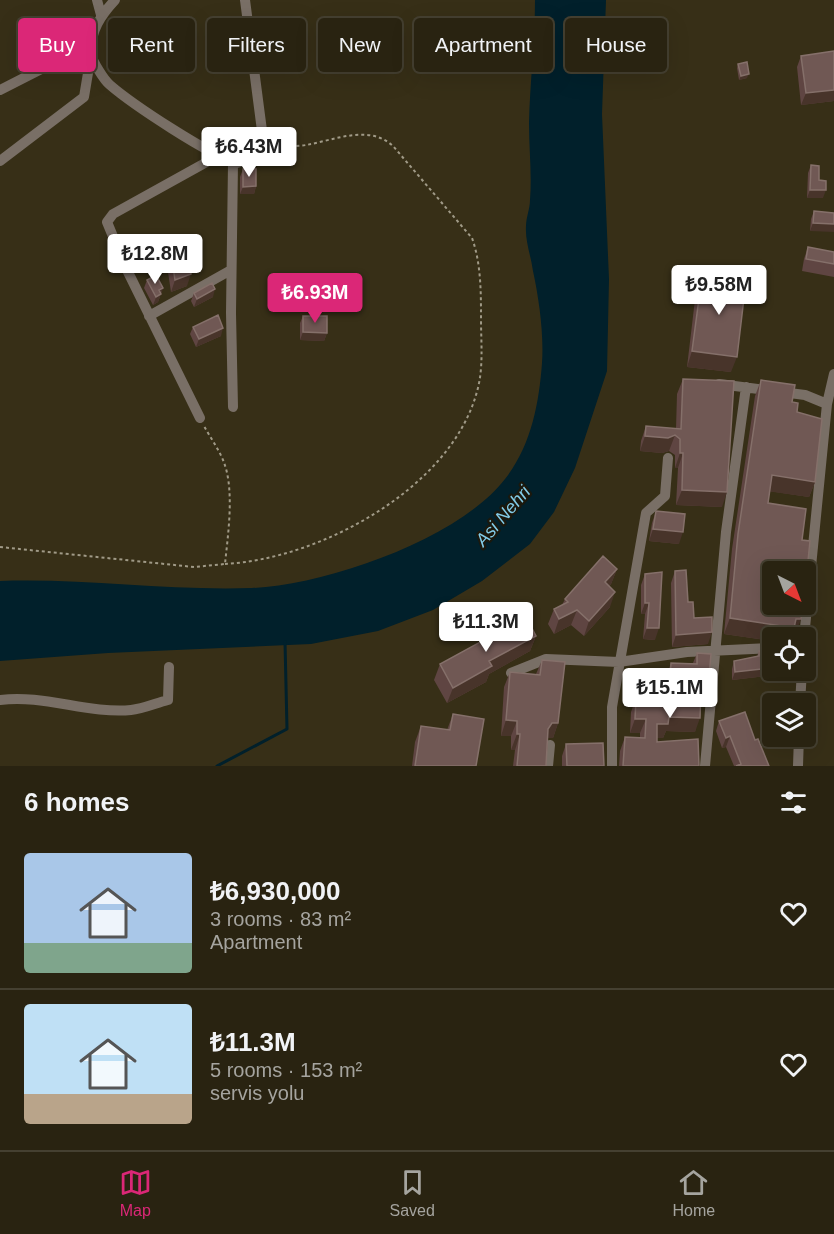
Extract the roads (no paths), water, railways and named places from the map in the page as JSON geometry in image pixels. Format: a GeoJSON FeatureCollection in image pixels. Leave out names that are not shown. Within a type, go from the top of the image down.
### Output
{"type":"FeatureCollection","features":[{"type":"Feature","properties":{"kind":"street"},"geometry":{"type":"LineString","coordinates":[[97,0],[101,15]]}},
{"type":"Feature","properties":{"kind":"street"},"geometry":{"type":"LineString","coordinates":[[96,26],[101,15],[116,0]]}},
{"type":"Feature","properties":{"kind":"street"},"geometry":{"type":"LineString","coordinates":[[96,64],[108,84],[193,141],[234,163],[252,160],[264,146],[245,0]]}},
{"type":"Feature","properties":{"kind":"street"},"geometry":{"type":"LineString","coordinates":[[0,90],[35,72]]}},
{"type":"Feature","properties":{"kind":"street"},"geometry":{"type":"LineString","coordinates":[[0,161],[84,97],[88,72]]}},
{"type":"Feature","properties":{"kind":"street"},"geometry":{"type":"LineString","coordinates":[[200,418],[108,228],[108,219],[205,163],[216,153]]}},
{"type":"Feature","properties":{"kind":"street"},"geometry":{"type":"LineString","coordinates":[[233,407],[231,270],[234,163]]}},
{"type":"Feature","properties":{"kind":"street"},"geometry":{"type":"LineString","coordinates":[[149,316],[231,270]]}},
{"type":"Feature","properties":{"kind":"street"},"geometry":{"type":"LineString","coordinates":[[805,627],[826,404],[834,374]]}},
{"type":"Feature","properties":{"kind":"street"},"geometry":{"type":"LineString","coordinates":[[705,382],[805,395],[826,404]]}},
{"type":"Feature","properties":{"kind":"street"},"geometry":{"type":"LineString","coordinates":[[705,766],[726,532],[746,387]]}},
{"type":"Feature","properties":{"kind":"street"},"geometry":{"type":"LineString","coordinates":[[612,766],[612,707],[646,513],[665,496],[668,459]]}},
{"type":"Feature","properties":{"kind":"street"},"geometry":{"type":"LineString","coordinates":[[511,673],[546,659],[619,662],[650,656],[762,649]]}},
{"type":"Feature","properties":{"kind":"street"},"geometry":{"type":"LineString","coordinates":[[0,700],[16,698],[72,706],[132,710],[168,700],[169,667]]}},
{"type":"Feature","properties":{"kind":"street"},"geometry":{"type":"LineString","coordinates":[[548,766],[550,745]]}},
{"type":"Feature","properties":{"kind":"street"},"geometry":{"type":"LineString","coordinates":[[798,766],[799,747]]}},
{"type":"Feature","properties":{"kind":"water","name":"Asi Nehri"},"geometry":{"type":"Polygon","coordinates":[[[535,0],[606,0],[605,18],[565,18],[565,72],[603,72],[602,114],[609,279],[607,371],[575,468],[554,512],[530,544],[482,581],[433,610],[378,631],[311,644],[108,653],[0,661],[0,581],[63,581],[189,588],[252,588],[282,585],[352,568],[424,539],[456,521],[484,501],[505,479],[521,453],[532,424],[539,394],[542,363],[540,317],[526,232],[531,191],[529,123],[532,72],[553,72],[553,18],[534,18],[535,0]]]}},
{"type":"Feature","properties":{"kind":"waterway"},"geometry":{"type":"LineString","coordinates":[[217,766],[287,729],[285,642]]}}]}
